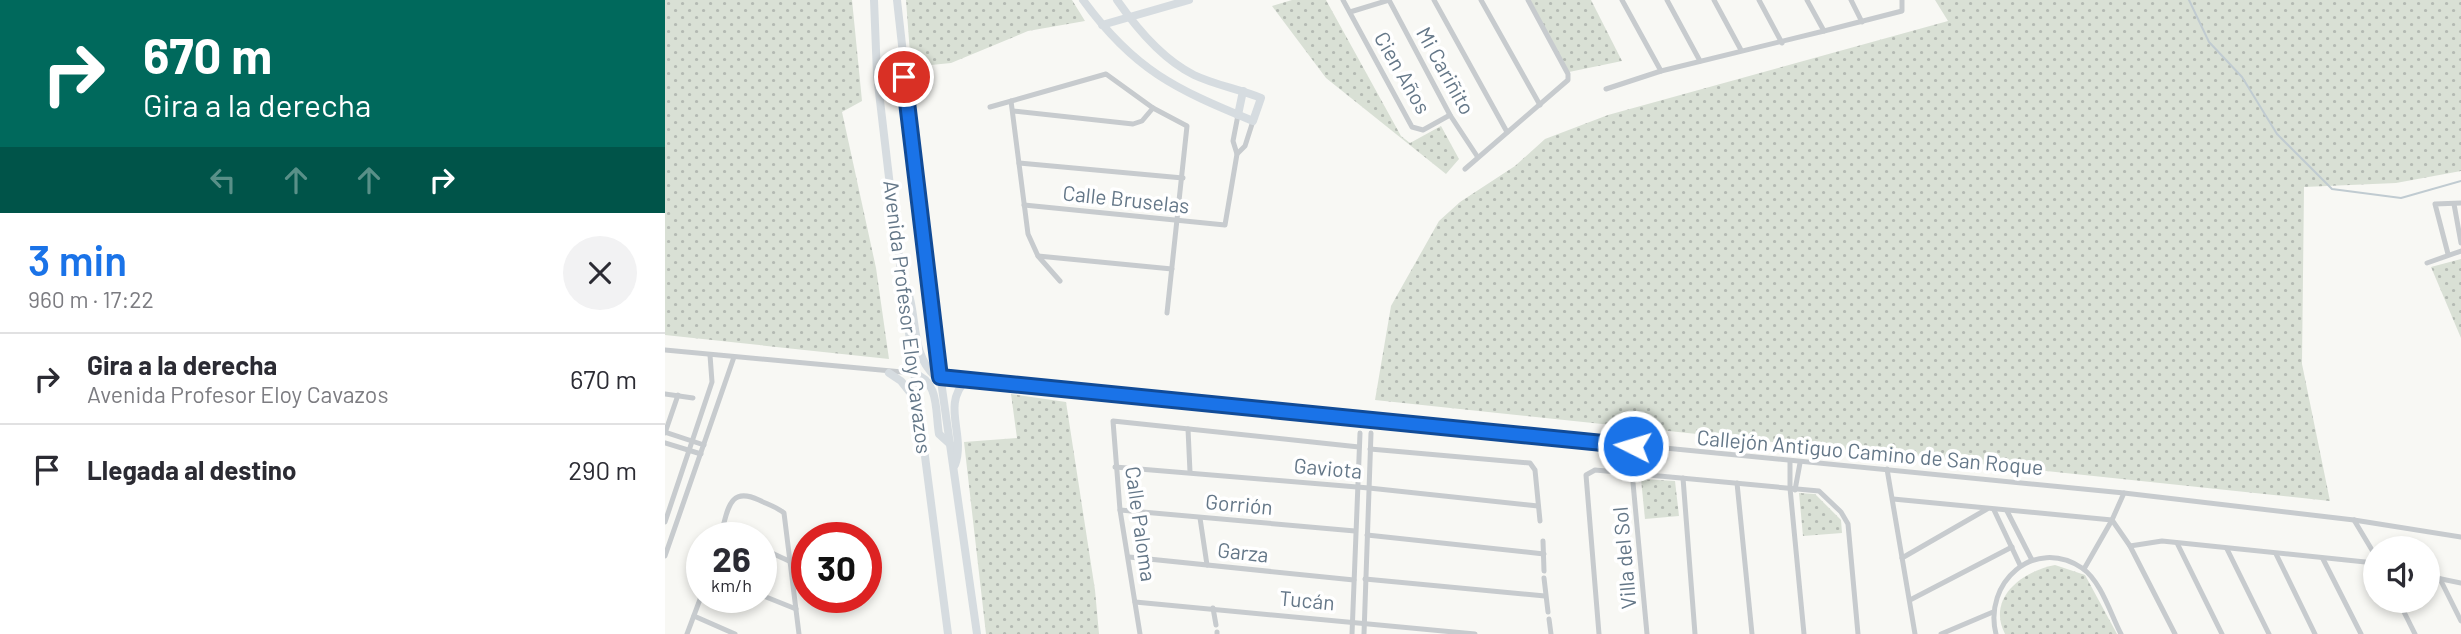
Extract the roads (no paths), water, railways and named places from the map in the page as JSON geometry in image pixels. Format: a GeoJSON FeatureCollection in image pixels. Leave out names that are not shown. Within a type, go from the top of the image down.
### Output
{"type":"FeatureCollection","features":[{"type":"Feature","properties":{"kind":"main road","name":"Avenida Profesor Eloy Cavazos"},"geometry":{"type":"LineString","coordinates":[[874,0],[879,95],[948,634]]}},
{"type":"Feature","properties":{"kind":"main road","name":"Avenida Profesor Eloy Cavazos"},"geometry":{"type":"LineString","coordinates":[[897,0],[935,341],[977,634]]}},
{"type":"Feature","properties":{"kind":"main road"},"geometry":{"type":"LineString","coordinates":[[1083,0],[1128,52],[1182,92],[1253,121],[1261,98],[1192,74],[1171,60],[1130,19],[1117,0]]}},
{"type":"Feature","properties":{"kind":"main road"},"geometry":{"type":"LineString","coordinates":[[1102,25],[1189,0]]}},
{"type":"Feature","properties":{"kind":"main road"},"geometry":{"type":"LineString","coordinates":[[1238,115],[1243,91]]}},
{"type":"Feature","properties":{"kind":"main road"},"geometry":{"type":"LineString","coordinates":[[901,276],[911,296],[918,346],[924,367],[940,377]]}},
{"type":"Feature","properties":{"kind":"main road"},"geometry":{"type":"LineString","coordinates":[[918,346],[922,350],[929,350],[935,341]]}},
{"type":"Feature","properties":{"kind":"main road"},"geometry":{"type":"LineString","coordinates":[[913,373],[924,367],[935,341]]}},
{"type":"Feature","properties":{"kind":"main road"},"geometry":{"type":"LineString","coordinates":[[889,373],[901,380],[918,403]]}},
{"type":"Feature","properties":{"kind":"main road"},"geometry":{"type":"LineString","coordinates":[[913,373],[926,377],[933,387],[939,434],[950,444]]}},
{"type":"Feature","properties":{"kind":"main road"},"geometry":{"type":"LineString","coordinates":[[954,468],[959,453],[953,399],[966,380]]}},
{"type":"Feature","properties":{"kind":"street","name":"Cien Años"},"geometry":{"type":"LineString","coordinates":[[1343,0],[1412,127],[1423,130],[1450,115]]}},
{"type":"Feature","properties":{"kind":"street"},"geometry":{"type":"LineString","coordinates":[[1350,12],[1389,0]]}},
{"type":"Feature","properties":{"kind":"street","name":"Mi Cariñito"},"geometry":{"type":"LineString","coordinates":[[1389,0],[1450,115],[1477,156]]}},
{"type":"Feature","properties":{"kind":"street"},"geometry":{"type":"LineString","coordinates":[[1434,0],[1507,132]]}},
{"type":"Feature","properties":{"kind":"street"},"geometry":{"type":"LineString","coordinates":[[1481,0],[1540,105]]}},
{"type":"Feature","properties":{"kind":"street"},"geometry":{"type":"LineString","coordinates":[[1465,169],[1477,156],[1567,83],[1568,74],[1528,0]]}},
{"type":"Feature","properties":{"kind":"street"},"geometry":{"type":"LineString","coordinates":[[1622,0],[1661,71]]}},
{"type":"Feature","properties":{"kind":"street"},"geometry":{"type":"LineString","coordinates":[[1668,0],[1700,61]]}},
{"type":"Feature","properties":{"kind":"street"},"geometry":{"type":"LineString","coordinates":[[1714,0],[1741,50]]}},
{"type":"Feature","properties":{"kind":"street"},"geometry":{"type":"LineString","coordinates":[[1759,0],[1782,43]]}},
{"type":"Feature","properties":{"kind":"street"},"geometry":{"type":"LineString","coordinates":[[1807,0],[1824,31]]}},
{"type":"Feature","properties":{"kind":"street"},"geometry":{"type":"LineString","coordinates":[[1851,0],[1862,22]]}},
{"type":"Feature","properties":{"kind":"street"},"geometry":{"type":"LineString","coordinates":[[1606,89],[1661,71],[1902,11],[1902,0]]}},
{"type":"Feature","properties":{"kind":"street"},"geometry":{"type":"LineString","coordinates":[[990,107],[1106,74],[1153,108],[1187,126],[1167,313]]}},
{"type":"Feature","properties":{"kind":"street"},"geometry":{"type":"LineString","coordinates":[[1011,101],[1028,234],[1038,256],[1060,281]]}},
{"type":"Feature","properties":{"kind":"street"},"geometry":{"type":"LineString","coordinates":[[1013,111],[1133,124],[1142,121],[1153,108]]}},
{"type":"Feature","properties":{"kind":"street"},"geometry":{"type":"LineString","coordinates":[[1237,155],[1233,141],[1238,115]]}},
{"type":"Feature","properties":{"kind":"street"},"geometry":{"type":"LineString","coordinates":[[1237,155],[1245,146],[1253,121]]}},
{"type":"Feature","properties":{"kind":"street","name":"Calle Bruselas"},"geometry":{"type":"LineString","coordinates":[[1024,205],[1225,225],[1237,155]]}},
{"type":"Feature","properties":{"kind":"street"},"geometry":{"type":"LineString","coordinates":[[1019,163],[1183,178]]}},
{"type":"Feature","properties":{"kind":"street"},"geometry":{"type":"LineString","coordinates":[[2448,254],[2435,204],[2457,204],[2461,243]]}},
{"type":"Feature","properties":{"kind":"street"},"geometry":{"type":"LineString","coordinates":[[2427,263],[2461,251]]}},
{"type":"Feature","properties":{"kind":"street"},"geometry":{"type":"LineString","coordinates":[[1038,256],[1172,268]]}},
{"type":"Feature","properties":{"kind":"street"},"geometry":{"type":"LineString","coordinates":[[665,350],[889,373],[913,373]]}},
{"type":"Feature","properties":{"kind":"street"},"geometry":{"type":"LineString","coordinates":[[665,522],[712,382],[711,355]]}},
{"type":"Feature","properties":{"kind":"street"},"geometry":{"type":"LineString","coordinates":[[665,556],[734,358]]}},
{"type":"Feature","properties":{"kind":"street","name":"Callejón Antiguo Camino de San Roque"},"geometry":{"type":"LineString","coordinates":[[940,377],[2124,493],[2354,520],[2461,537]]}},
{"type":"Feature","properties":{"kind":"street"},"geometry":{"type":"LineString","coordinates":[[665,394],[693,398]]}},
{"type":"Feature","properties":{"kind":"street"},"geometry":{"type":"LineString","coordinates":[[678,395],[665,433],[704,444]]}},
{"type":"Feature","properties":{"kind":"street","name":"Calle Paloma"},"geometry":{"type":"LineString","coordinates":[[1140,634],[1120,510],[1112,425],[1116,419],[1188,429]]}},
{"type":"Feature","properties":{"kind":"street"},"geometry":{"type":"LineString","coordinates":[[1191,472],[1188,429],[1359,447]]}},
{"type":"Feature","properties":{"kind":"street"},"geometry":{"type":"LineString","coordinates":[[1352,634],[1360,433]]}},
{"type":"Feature","properties":{"kind":"street"},"geometry":{"type":"LineString","coordinates":[[1364,634],[1371,433]]}},
{"type":"Feature","properties":{"kind":"street"},"geometry":{"type":"LineString","coordinates":[[665,443],[701,454]]}},
{"type":"Feature","properties":{"kind":"street","name":"Villa del Sol"},"geometry":{"type":"LineString","coordinates":[[1633,446],[1647,634]]}},
{"type":"Feature","properties":{"kind":"street"},"geometry":{"type":"LineString","coordinates":[[1635,473],[1644,447]]}},
{"type":"Feature","properties":{"kind":"street"},"geometry":{"type":"LineString","coordinates":[[1370,449],[1530,463],[1535,470],[1540,521]]}},
{"type":"Feature","properties":{"kind":"street"},"geometry":{"type":"LineString","coordinates":[[1790,462],[1804,634]]}},
{"type":"Feature","properties":{"kind":"street"},"geometry":{"type":"LineString","coordinates":[[1793,490],[1800,463]]}},
{"type":"Feature","properties":{"kind":"street","name":"Gaviota"},"geometry":{"type":"LineString","coordinates":[[1115,467],[1369,488],[1538,506]]}},
{"type":"Feature","properties":{"kind":"street"},"geometry":{"type":"LineString","coordinates":[[1887,469],[1915,634]]}},
{"type":"Feature","properties":{"kind":"street"},"geometry":{"type":"LineString","coordinates":[[1599,634],[1586,475],[1591,471],[1635,473],[1793,490],[1812,488],[1841,512],[1848,523],[1858,634]]}},
{"type":"Feature","properties":{"kind":"street"},"geometry":{"type":"LineString","coordinates":[[1683,478],[1695,634]]}},
{"type":"Feature","properties":{"kind":"street"},"geometry":{"type":"LineString","coordinates":[[1737,483],[1752,634]]}},
{"type":"Feature","properties":{"kind":"street"},"geometry":{"type":"LineString","coordinates":[[2084,569],[2124,493]]}},
{"type":"Feature","properties":{"kind":"street"},"geometry":{"type":"LineString","coordinates":[[725,522],[733,500],[738,495],[746,494],[784,513],[791,575]]}},
{"type":"Feature","properties":{"kind":"street"},"geometry":{"type":"LineString","coordinates":[[1893,499],[2112,520]]}},
{"type":"Feature","properties":{"kind":"street"},"geometry":{"type":"LineString","coordinates":[[1991,509],[2019,565]]}},
{"type":"Feature","properties":{"kind":"street"},"geometry":{"type":"LineString","coordinates":[[1902,558],[1991,509]]}},
{"type":"Feature","properties":{"kind":"street","name":"Gorrión"},"geometry":{"type":"LineString","coordinates":[[1120,510],[1355,531]]}},
{"type":"Feature","properties":{"kind":"street"},"geometry":{"type":"LineString","coordinates":[[2007,511],[2032,560]]}},
{"type":"Feature","properties":{"kind":"street"},"geometry":{"type":"LineString","coordinates":[[1200,518],[1207,565]]}},
{"type":"Feature","properties":{"kind":"street"},"geometry":{"type":"LineString","coordinates":[[2112,520],[2130,546],[2175,634]]}},
{"type":"Feature","properties":{"kind":"street"},"geometry":{"type":"LineString","coordinates":[[2354,520],[2364,536]]}},
{"type":"Feature","properties":{"kind":"street"},"geometry":{"type":"LineString","coordinates":[[1367,536],[1543,554]]}},
{"type":"Feature","properties":{"kind":"street"},"geometry":{"type":"LineString","coordinates":[[1543,541],[1545,596],[1551,634]]}},
{"type":"Feature","properties":{"kind":"street"},"geometry":{"type":"LineString","coordinates":[[2130,546],[2147,541],[2177,543],[2363,562]]}},
{"type":"Feature","properties":{"kind":"street"},"geometry":{"type":"LineString","coordinates":[[2177,543],[2222,634]]}},
{"type":"Feature","properties":{"kind":"street"},"geometry":{"type":"LineString","coordinates":[[1910,600],[2012,547]]}},
{"type":"Feature","properties":{"kind":"street"},"geometry":{"type":"LineString","coordinates":[[2227,548],[2269,634]]}},
{"type":"Feature","properties":{"kind":"street"},"geometry":{"type":"LineString","coordinates":[[2276,554],[2315,634]]}},
{"type":"Feature","properties":{"kind":"street"},"geometry":{"type":"LineString","coordinates":[[777,555],[789,561]]}},
{"type":"Feature","properties":{"kind":"street","name":"Garza"},"geometry":{"type":"LineString","coordinates":[[1129,557],[1354,580]]}},
{"type":"Feature","properties":{"kind":"street"},"geometry":{"type":"LineString","coordinates":[[2323,559],[2361,634]]}},
{"type":"Feature","properties":{"kind":"street"},"geometry":{"type":"LineString","coordinates":[[1996,634],[1993,612],[1998,592],[2019,565],[2032,560],[2055,560],[2084,569],[2093,580],[2121,634]]}},
{"type":"Feature","properties":{"kind":"street"},"geometry":{"type":"LineString","coordinates":[[1365,579],[1545,596]]}},
{"type":"Feature","properties":{"kind":"street"},"geometry":{"type":"LineString","coordinates":[[2440,579],[2461,583]]}},
{"type":"Feature","properties":{"kind":"street"},"geometry":{"type":"LineString","coordinates":[[2440,579],[2461,621]]}},
{"type":"Feature","properties":{"kind":"street","name":"Tucán"},"geometry":{"type":"LineString","coordinates":[[1135,601],[1475,634]]}},
{"type":"Feature","properties":{"kind":"street"},"geometry":{"type":"LineString","coordinates":[[1213,608],[1216,630]]}},
{"type":"Feature","properties":{"kind":"street"},"geometry":{"type":"LineString","coordinates":[[1941,634],[1993,612]]}},
{"type":"Feature","properties":{"kind":"street"},"geometry":{"type":"LineString","coordinates":[[687,634],[695,613]]}},
{"type":"Feature","properties":{"kind":"street"},"geometry":{"type":"LineString","coordinates":[[796,613],[799,634]]}},
{"type":"Feature","properties":{"kind":"street"},"geometry":{"type":"LineString","coordinates":[[2404,613],[2415,634]]}},
{"type":"Feature","properties":{"kind":"street"},"geometry":{"type":"LineString","coordinates":[[694,616],[735,634]]}},
{"type":"Feature","properties":{"kind":"waterway"},"geometry":{"type":"LineString","coordinates":[[2189,0],[2209,42],[2242,77],[2277,134],[2332,189],[2401,198],[2461,181]]}}]}
